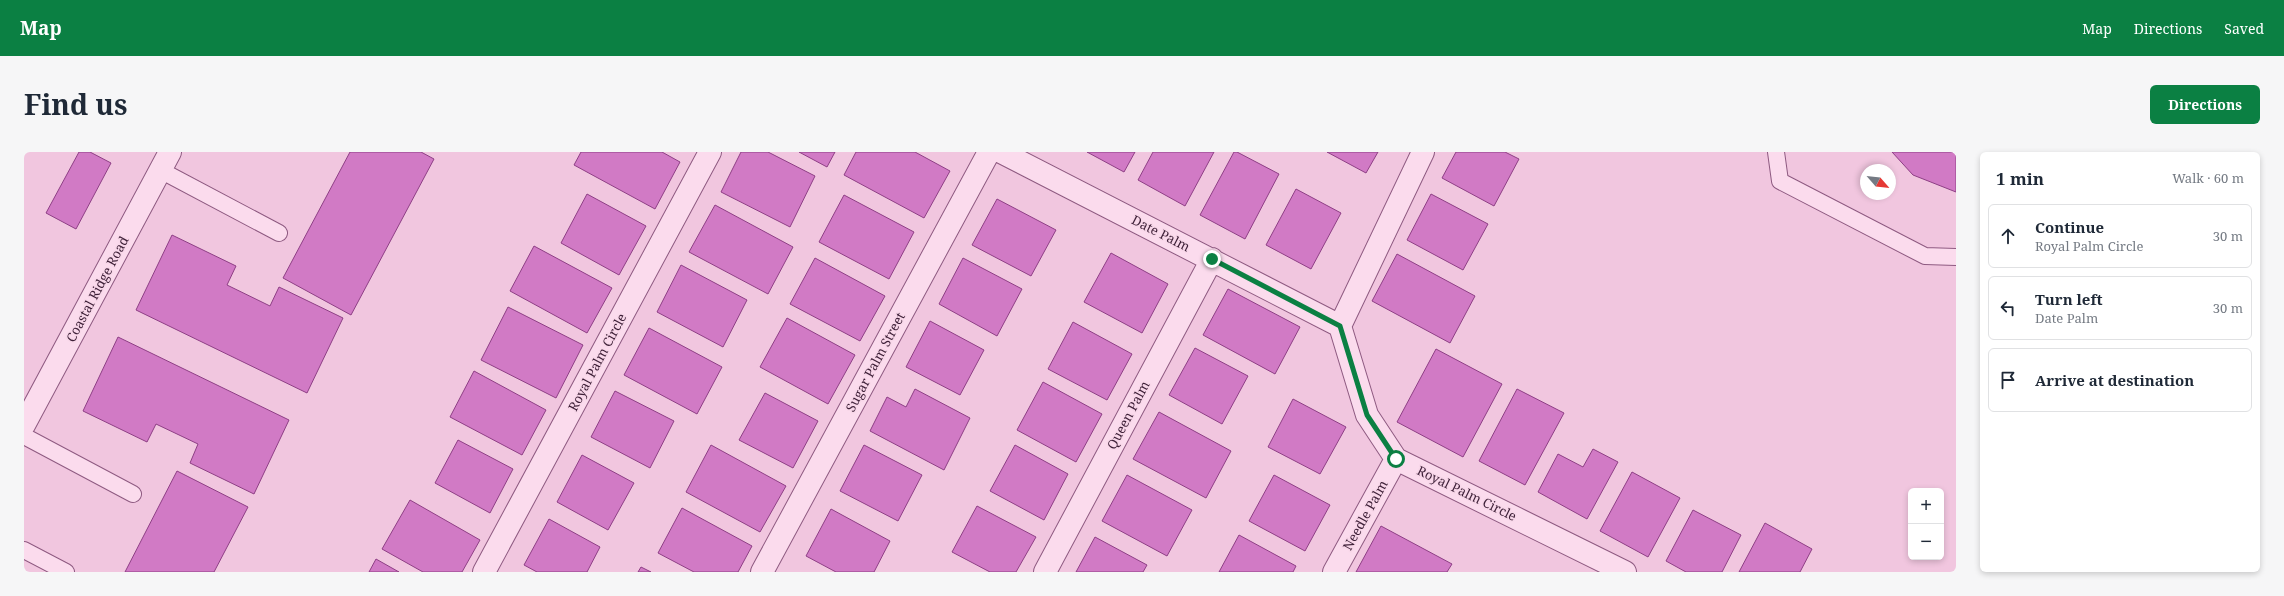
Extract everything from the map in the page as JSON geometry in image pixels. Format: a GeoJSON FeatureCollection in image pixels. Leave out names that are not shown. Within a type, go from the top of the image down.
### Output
{"type":"FeatureCollection","features":[{"type":"Feature","properties":{"kind":"street","name":"Royal Palm Circle"},"geometry":{"type":"LineString","coordinates":[[484,572],[710,152]]}},
{"type":"Feature","properties":{"kind":"street","name":"Sugar Palm Street"},"geometry":{"type":"LineString","coordinates":[[762,572],[988,152]]}},
{"type":"Feature","properties":{"kind":"street","name":"Date Palm"},"geometry":{"type":"LineString","coordinates":[[1001,152],[1340,326]]}},
{"type":"Feature","properties":{"kind":"street"},"geometry":{"type":"LineString","coordinates":[[1396,459],[1367,415],[1340,326],[1423,152]]}},
{"type":"Feature","properties":{"kind":"street","name":"Coastal Ridge Road"},"geometry":{"type":"LineString","coordinates":[[24,425],[165,161]]}},
{"type":"Feature","properties":{"kind":"street","name":"Queen Palm"},"geometry":{"type":"LineString","coordinates":[[1045,572],[1212,259]]}},
{"type":"Feature","properties":{"kind":"street","name":"Royal Palm Circle"},"geometry":{"type":"LineString","coordinates":[[1396,459],[1595,565],[1626,572]]}},
{"type":"Feature","properties":{"kind":"street","name":"Needle Palm"},"geometry":{"type":"LineString","coordinates":[[1334,572],[1396,459]]}},
{"type":"Feature","properties":{"kind":"lane"},"geometry":{"type":"LineString","coordinates":[[1776,152],[1780,181],[1925,256],[1956,257]]}},
{"type":"Feature","properties":{"kind":"lane"},"geometry":{"type":"LineString","coordinates":[[165,161],[279,233]]}},
{"type":"Feature","properties":{"kind":"lane"},"geometry":{"type":"LineString","coordinates":[[24,436],[133,494]]}},
{"type":"Feature","properties":{"kind":"lane"},"geometry":{"type":"LineString","coordinates":[[24,550],[66,572]]}},
{"type":"Feature","properties":{"kind":"building"},"geometry":{"type":"Polygon","coordinates":[[[79,152],[90,152],[111,163],[76,229],[46,213],[79,152]]]}},
{"type":"Feature","properties":{"kind":"building"},"geometry":{"type":"Polygon","coordinates":[[[350,152],[421,152],[434,159],[351,315],[283,278],[350,152]]]}},
{"type":"Feature","properties":{"kind":"building"},"geometry":{"type":"Polygon","coordinates":[[[581,152],[662,152],[680,162],[655,209],[574,165],[581,152]]]}},
{"type":"Feature","properties":{"kind":"building"},"geometry":{"type":"Polygon","coordinates":[[[741,152],[768,152],[815,176],[790,227],[721,192],[741,152]]]}},
{"type":"Feature","properties":{"kind":"building"},"geometry":{"type":"Polygon","coordinates":[[[799,152],[835,152],[827,167],[799,152]]]}},
{"type":"Feature","properties":{"kind":"building"},"geometry":{"type":"Polygon","coordinates":[[[856,152],[915,152],[950,171],[924,218],[844,175],[856,152]]]}},
{"type":"Feature","properties":{"kind":"building"},"geometry":{"type":"Polygon","coordinates":[[[1087,152],[1135,152],[1124,172],[1087,152]]]}},
{"type":"Feature","properties":{"kind":"building"},"geometry":{"type":"Polygon","coordinates":[[[1153,152],[1214,152],[1185,206],[1138,180],[1153,152]]]}},
{"type":"Feature","properties":{"kind":"building"},"geometry":{"type":"Polygon","coordinates":[[[1234,152],[1237,152],[1279,174],[1245,239],[1200,215],[1234,152]]]}},
{"type":"Feature","properties":{"kind":"building"},"geometry":{"type":"Polygon","coordinates":[[[1327,152],[1378,152],[1366,173],[1327,152]]]}},
{"type":"Feature","properties":{"kind":"building"},"geometry":{"type":"Polygon","coordinates":[[[1456,152],[1505,152],[1519,159],[1494,206],[1442,178],[1456,152]]]}},
{"type":"Feature","properties":{"kind":"building"},"geometry":{"type":"Polygon","coordinates":[[[1892,152],[1956,152],[1956,192],[1913,175],[1892,152]]]}},
{"type":"Feature","properties":{"kind":"building"},"geometry":{"type":"Polygon","coordinates":[[[1296,189],[1341,213],[1311,269],[1266,245],[1296,189]]]}},
{"type":"Feature","properties":{"kind":"building"},"geometry":{"type":"Polygon","coordinates":[[[587,194],[646,226],[619,275],[561,243],[587,194]]]}},
{"type":"Feature","properties":{"kind":"building"},"geometry":{"type":"Polygon","coordinates":[[[1431,194],[1488,224],[1463,270],[1407,240],[1431,194]]]}},
{"type":"Feature","properties":{"kind":"building"},"geometry":{"type":"Polygon","coordinates":[[[844,195],[914,232],[889,279],[819,242],[844,195]]]}},
{"type":"Feature","properties":{"kind":"building"},"geometry":{"type":"Polygon","coordinates":[[[997,199],[1056,230],[1031,276],[972,245],[997,199]]]}},
{"type":"Feature","properties":{"kind":"building"},"geometry":{"type":"Polygon","coordinates":[[[715,205],[793,247],[768,294],[689,252],[715,205]]]}},
{"type":"Feature","properties":{"kind":"building"},"geometry":{"type":"Polygon","coordinates":[[[172,235],[236,266],[227,285],[270,306],[279,287],[343,318],[307,393],[136,310],[172,235]]]}},
{"type":"Feature","properties":{"kind":"building"},"geometry":{"type":"Polygon","coordinates":[[[534,246],[612,288],[587,333],[510,291],[534,246]]]}},
{"type":"Feature","properties":{"kind":"building"},"geometry":{"type":"Polygon","coordinates":[[[1111,253],[1168,284],[1142,333],[1084,302],[1111,253]]]}},
{"type":"Feature","properties":{"kind":"building"},"geometry":{"type":"Polygon","coordinates":[[[1397,254],[1475,296],[1450,343],[1372,301],[1397,254]]]}},
{"type":"Feature","properties":{"kind":"building"},"geometry":{"type":"Polygon","coordinates":[[[815,258],[885,296],[860,341],[790,304],[815,258]]]}},
{"type":"Feature","properties":{"kind":"building"},"geometry":{"type":"Polygon","coordinates":[[[963,258],[1022,289],[997,336],[939,304],[963,258]]]}},
{"type":"Feature","properties":{"kind":"building"},"geometry":{"type":"Polygon","coordinates":[[[681,265],[747,300],[723,347],[657,312],[681,265]]]}},
{"type":"Feature","properties":{"kind":"building"},"geometry":{"type":"Polygon","coordinates":[[[1228,289],[1300,327],[1275,374],[1203,335],[1228,289]]]}},
{"type":"Feature","properties":{"kind":"building"},"geometry":{"type":"Polygon","coordinates":[[[508,307],[583,345],[556,398],[481,360],[508,307]]]}},
{"type":"Feature","properties":{"kind":"building"},"geometry":{"type":"Polygon","coordinates":[[[787,318],[855,355],[828,404],[760,367],[787,318]]]}},
{"type":"Feature","properties":{"kind":"building"},"geometry":{"type":"Polygon","coordinates":[[[930,321],[984,350],[960,395],[906,367],[930,321]]]}},
{"type":"Feature","properties":{"kind":"building"},"geometry":{"type":"Polygon","coordinates":[[[1073,322],[1132,354],[1107,400],[1048,369],[1073,322]]]}},
{"type":"Feature","properties":{"kind":"building"},"geometry":{"type":"Polygon","coordinates":[[[649,328],[722,367],[697,414],[624,375],[649,328]]]}},
{"type":"Feature","properties":{"kind":"building"},"geometry":{"type":"Polygon","coordinates":[[[118,337],[289,420],[254,494],[190,463],[198,444],[156,424],[147,442],[83,411],[118,337]]]}},
{"type":"Feature","properties":{"kind":"building"},"geometry":{"type":"Polygon","coordinates":[[[1195,348],[1248,376],[1222,424],[1169,395],[1195,348]]]}},
{"type":"Feature","properties":{"kind":"building"},"geometry":{"type":"Polygon","coordinates":[[[1436,349],[1502,384],[1463,457],[1397,422],[1436,349]]]}},
{"type":"Feature","properties":{"kind":"building"},"geometry":{"type":"Polygon","coordinates":[[[474,371],[546,410],[522,455],[450,417],[474,371]]]}},
{"type":"Feature","properties":{"kind":"building"},"geometry":{"type":"Polygon","coordinates":[[[1043,382],[1102,414],[1076,462],[1017,430],[1043,382]]]}},
{"type":"Feature","properties":{"kind":"building"},"geometry":{"type":"Polygon","coordinates":[[[915,389],[970,418],[944,470],[870,431],[887,397],[906,407],[915,389]]]}},
{"type":"Feature","properties":{"kind":"building"},"geometry":{"type":"Polygon","coordinates":[[[1517,389],[1564,413],[1525,485],[1479,461],[1517,389]]]}},
{"type":"Feature","properties":{"kind":"building"},"geometry":{"type":"Polygon","coordinates":[[[615,391],[674,421],[650,468],[591,437],[615,391]]]}},
{"type":"Feature","properties":{"kind":"building"},"geometry":{"type":"Polygon","coordinates":[[[765,393],[818,421],[793,468],[739,440],[765,393]]]}},
{"type":"Feature","properties":{"kind":"building"},"geometry":{"type":"Polygon","coordinates":[[[1293,399],[1346,427],[1320,474],[1268,447],[1293,399]]]}},
{"type":"Feature","properties":{"kind":"building"},"geometry":{"type":"Polygon","coordinates":[[[1159,412],[1231,451],[1206,498],[1133,459],[1159,412]]]}},
{"type":"Feature","properties":{"kind":"building"},"geometry":{"type":"Polygon","coordinates":[[[458,440],[513,469],[490,513],[435,483],[458,440]]]}},
{"type":"Feature","properties":{"kind":"building"},"geometry":{"type":"Polygon","coordinates":[[[711,445],[786,486],[760,532],[686,492],[711,445]]]}},
{"type":"Feature","properties":{"kind":"building"},"geometry":{"type":"Polygon","coordinates":[[[864,445],[922,475],[898,521],[840,491],[864,445]]]}},
{"type":"Feature","properties":{"kind":"building"},"geometry":{"type":"Polygon","coordinates":[[[1015,445],[1068,474],[1044,520],[990,491],[1015,445]]]}},
{"type":"Feature","properties":{"kind":"building"},"geometry":{"type":"Polygon","coordinates":[[[1593,449],[1618,462],[1587,519],[1538,492],[1558,454],[1583,467],[1593,449]]]}},
{"type":"Feature","properties":{"kind":"building"},"geometry":{"type":"Polygon","coordinates":[[[582,455],[634,483],[608,530],[557,502],[582,455]]]}},
{"type":"Feature","properties":{"kind":"building"},"geometry":{"type":"Polygon","coordinates":[[[177,471],[248,507],[214,572],[125,572],[177,471]]]}},
{"type":"Feature","properties":{"kind":"building"},"geometry":{"type":"Polygon","coordinates":[[[1632,472],[1680,498],[1648,557],[1600,531],[1632,472]]]}},
{"type":"Feature","properties":{"kind":"building"},"geometry":{"type":"Polygon","coordinates":[[[1127,475],[1192,510],[1167,556],[1102,521],[1127,475]]]}},
{"type":"Feature","properties":{"kind":"building"},"geometry":{"type":"Polygon","coordinates":[[[1274,475],[1330,505],[1305,551],[1249,521],[1274,475]]]}},
{"type":"Feature","properties":{"kind":"building"},"geometry":{"type":"Polygon","coordinates":[[[410,500],[480,540],[462,572],[423,572],[382,549],[410,500]]]}},
{"type":"Feature","properties":{"kind":"building"},"geometry":{"type":"Polygon","coordinates":[[[977,506],[1036,537],[1016,572],[990,572],[952,552],[977,506]]]}},
{"type":"Feature","properties":{"kind":"building"},"geometry":{"type":"Polygon","coordinates":[[[682,508],[752,546],[738,572],[694,572],[658,553],[682,508]]]}},
{"type":"Feature","properties":{"kind":"building"},"geometry":{"type":"Polygon","coordinates":[[[831,509],[890,541],[874,572],[836,572],[806,556],[831,509]]]}},
{"type":"Feature","properties":{"kind":"building"},"geometry":{"type":"Polygon","coordinates":[[[1693,510],[1741,535],[1722,572],[1686,572],[1666,561],[1693,510]]]}},
{"type":"Feature","properties":{"kind":"building"},"geometry":{"type":"Polygon","coordinates":[[[549,519],[600,547],[587,572],[537,572],[524,565],[549,519]]]}},
{"type":"Feature","properties":{"kind":"building"},"geometry":{"type":"Polygon","coordinates":[[[1765,523],[1812,549],[1800,572],[1739,572],[1765,523]]]}},
{"type":"Feature","properties":{"kind":"building"},"geometry":{"type":"Polygon","coordinates":[[[1381,526],[1452,564],[1447,572],[1356,572],[1381,526]]]}},
{"type":"Feature","properties":{"kind":"building"},"geometry":{"type":"Polygon","coordinates":[[[1239,535],[1296,566],[1293,572],[1219,572],[1239,535]]]}},
{"type":"Feature","properties":{"kind":"building"},"geometry":{"type":"Polygon","coordinates":[[[1095,537],[1147,565],[1143,572],[1076,572],[1095,537]]]}},
{"type":"Feature","properties":{"kind":"building"},"geometry":{"type":"Polygon","coordinates":[[[376,559],[399,572],[369,572],[376,559]]]}},
{"type":"Feature","properties":{"kind":"building"},"geometry":{"type":"Polygon","coordinates":[[[641,567],[651,572],[638,572],[641,567]]]}},
{"type":"Feature","properties":{"kind":"route"},"geometry":{"type":"LineString","coordinates":[[1212,259],[1340,326],[1367,415],[1396,459]]}}]}
